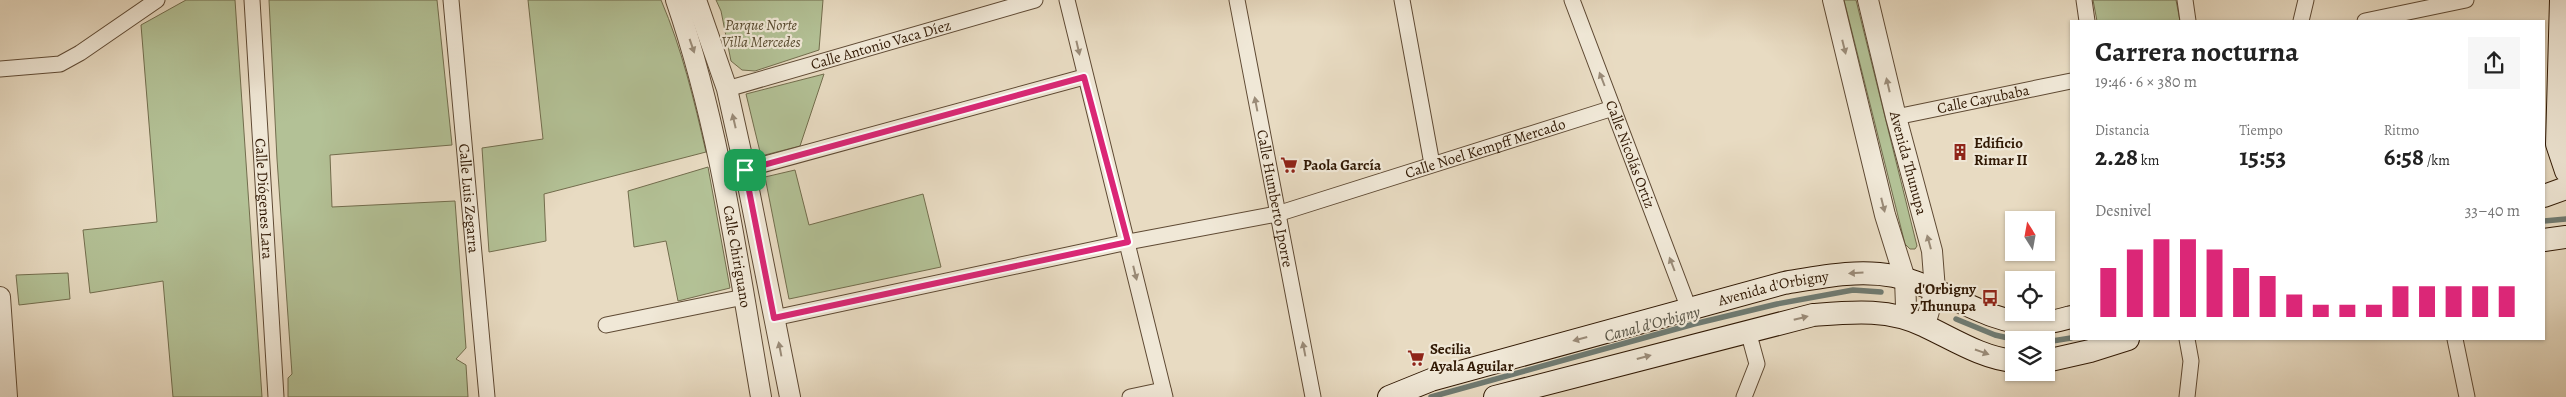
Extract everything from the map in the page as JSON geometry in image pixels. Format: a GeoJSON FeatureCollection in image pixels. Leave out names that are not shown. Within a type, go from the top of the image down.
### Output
{"type":"FeatureCollection","features":[{"type":"Feature","properties":{"kind":"main road"},"geometry":{"type":"LineString","coordinates":[[2561,0],[2557,144],[2566,171]]}},
{"type":"Feature","properties":{"kind":"main road"},"geometry":{"type":"LineString","coordinates":[[2545,196],[2566,188]]}},
{"type":"Feature","properties":{"kind":"main road"},"geometry":{"type":"LineString","coordinates":[[2545,240],[2566,238]]}},
{"type":"Feature","properties":{"kind":"main road","name":"Avenida d'Orbigny"},"geometry":{"type":"LineString","coordinates":[[1397,395],[1431,380],[1784,284],[1830,275],[1861,272],[1905,279],[2010,321],[2035,324],[2070,317]]}},
{"type":"Feature","properties":{"kind":"main road"},"geometry":{"type":"LineString","coordinates":[[1495,397],[1812,315],[1859,312],[1883,313],[1902,317],[1925,325],[1973,349],[2005,358]]}},
{"type":"Feature","properties":{"kind":"main road"},"geometry":{"type":"LineString","coordinates":[[2055,359],[2082,354],[2125,340]]}},
{"type":"Feature","properties":{"kind":"street"},"geometry":{"type":"LineString","coordinates":[[0,69],[60,64],[80,54],[157,0]]}},
{"type":"Feature","properties":{"kind":"street","name":"Calle Diógenes Lara"},"geometry":{"type":"LineString","coordinates":[[252,0],[276,397]]}},
{"type":"Feature","properties":{"kind":"street","name":"Calle Luis Zegarra"},"geometry":{"type":"LineString","coordinates":[[451,0],[487,397]]}},
{"type":"Feature","properties":{"kind":"street","name":"Calle Chiriguano"},"geometry":{"type":"LineString","coordinates":[[676,0],[694,54],[715,137],[761,397]]}},
{"type":"Feature","properties":{"kind":"street","name":"Calle Chiriguano"},"geometry":{"type":"LineString","coordinates":[[696,0],[727,89],[790,397]]}},
{"type":"Feature","properties":{"kind":"street","name":"Calle Antonio Vaca Díez"},"geometry":{"type":"LineString","coordinates":[[727,89],[1035,0]]}},
{"type":"Feature","properties":{"kind":"street"},"geometry":{"type":"LineString","coordinates":[[1067,0],[1084,77],[1128,242],[1164,394],[1130,397]]}},
{"type":"Feature","properties":{"kind":"street","name":"Calle Humberto Iporre"},"geometry":{"type":"LineString","coordinates":[[1236,0],[1313,397]]}},
{"type":"Feature","properties":{"kind":"street"},"geometry":{"type":"LineString","coordinates":[[1402,0],[1432,164]]}},
{"type":"Feature","properties":{"kind":"street","name":"Calle Nicolás Ortiz"},"geometry":{"type":"LineString","coordinates":[[1572,0],[1689,310]]}},
{"type":"Feature","properties":{"kind":"street"},"geometry":{"type":"LineString","coordinates":[[1833,0],[1885,215],[1905,279],[1906,306],[1902,317]]}},
{"type":"Feature","properties":{"kind":"street","name":"Avenida Thunupa"},"geometry":{"type":"LineString","coordinates":[[1868,0],[1896,117],[1932,251],[1935,290],[1925,325]]}},
{"type":"Feature","properties":{"kind":"street"},"geometry":{"type":"LineString","coordinates":[[2084,0],[2088,20]]}},
{"type":"Feature","properties":{"kind":"street"},"geometry":{"type":"LineString","coordinates":[[2185,0],[2188,20]]}},
{"type":"Feature","properties":{"kind":"street"},"geometry":{"type":"LineString","coordinates":[[2301,20],[2306,0]]}},
{"type":"Feature","properties":{"kind":"street"},"geometry":{"type":"LineString","coordinates":[[2370,20],[2466,0]]}},
{"type":"Feature","properties":{"kind":"street"},"geometry":{"type":"LineString","coordinates":[[721,176],[1084,77]]}},
{"type":"Feature","properties":{"kind":"street","name":"Calle Cayubaba"},"geometry":{"type":"LineString","coordinates":[[1896,117],[2070,81]]}},
{"type":"Feature","properties":{"kind":"street","name":"Calle Noel Kempff Mercado"},"geometry":{"type":"LineString","coordinates":[[774,318],[1128,242],[1278,214],[1613,108]]}},
{"type":"Feature","properties":{"kind":"street"},"geometry":{"type":"LineString","coordinates":[[606,325],[744,298]]}},
{"type":"Feature","properties":{"kind":"street"},"geometry":{"type":"LineString","coordinates":[[0,299],[7,397]]}},
{"type":"Feature","properties":{"kind":"street"},"geometry":{"type":"LineString","coordinates":[[1744,397],[1757,364],[1748,331]]}},
{"type":"Feature","properties":{"kind":"street"},"geometry":{"type":"LineString","coordinates":[[2186,397],[2191,360],[2187,340]]}},
{"type":"Feature","properties":{"kind":"street"},"geometry":{"type":"LineString","coordinates":[[2455,340],[2467,397]]}},
{"type":"Feature","properties":{"kind":"green space"},"geometry":{"type":"Polygon","coordinates":[[[186,0],[235,0],[262,397],[173,397],[163,281],[90,293],[83,230],[157,222],[141,25],[186,0]]]}},
{"type":"Feature","properties":{"kind":"green space"},"geometry":{"type":"Polygon","coordinates":[[[269,0],[437,0],[452,145],[330,155],[332,207],[455,201],[466,348],[456,359],[466,365],[468,397],[288,397],[288,378],[292,374],[277,159],[269,0]]]}},
{"type":"Feature","properties":{"kind":"green space"},"geometry":{"type":"Polygon","coordinates":[[[528,0],[661,0],[681,56],[706,152],[544,194],[546,241],[489,252],[482,148],[543,139],[528,0]]]}},
{"type":"Feature","properties":{"kind":"green space","name":"Parque Norte Villa Mercedes"},"geometry":{"type":"Polygon","coordinates":[[[716,0],[823,0],[819,50],[755,71],[742,70],[731,61],[721,11],[716,0]]]}},
{"type":"Feature","properties":{"kind":"green space"},"geometry":{"type":"Polygon","coordinates":[[[1844,0],[1856,0],[1917,246],[1915,249],[1910,249],[1905,244],[1844,0]]]}},
{"type":"Feature","properties":{"kind":"green space"},"geometry":{"type":"Polygon","coordinates":[[[2093,0],[2176,0],[2180,20],[2097,20],[2093,0]]]}},
{"type":"Feature","properties":{"kind":"green space","name":"Parque Norte Villa Mercedes"},"geometry":{"type":"Polygon","coordinates":[[[824,74],[800,146],[761,156],[746,94],[824,74]]]}},
{"type":"Feature","properties":{"kind":"green space"},"geometry":{"type":"Polygon","coordinates":[[[708,167],[730,288],[678,301],[666,241],[634,247],[628,191],[708,167]]]}},
{"type":"Feature","properties":{"kind":"green space"},"geometry":{"type":"Polygon","coordinates":[[[795,170],[809,225],[923,194],[941,267],[789,299],[765,177],[795,170]]]}},
{"type":"Feature","properties":{"kind":"green space"},"geometry":{"type":"Polygon","coordinates":[[[68,273],[70,299],[19,305],[16,275],[68,273]]]}},
{"type":"Feature","properties":{"kind":"waterway","name":"Canal d'Orbigny"},"geometry":{"type":"LineString","coordinates":[[2545,221],[2566,219]]}},
{"type":"Feature","properties":{"kind":"waterway","name":"Canal d'Orbigny"},"geometry":{"type":"LineString","coordinates":[[1431,397],[1694,324],[1777,304],[1853,290],[1881,292]]}},
{"type":"Feature","properties":{"kind":"waterway","name":"Canal d'Orbigny"},"geometry":{"type":"LineString","coordinates":[[1956,319],[2005,337]]}},
{"type":"Feature","properties":{"kind":"waterway","name":"Canal d'Orbigny"},"geometry":{"type":"LineString","coordinates":[[2055,341],[2070,338]]}},
{"type":"Feature","properties":{"kind":"place","name":"Edificio Rimar II"},"geometry":{"type":"Point","coordinates":[1960,152]}},
{"type":"Feature","properties":{"kind":"place","name":"Paola García"},"geometry":{"type":"Point","coordinates":[1289,165]}},
{"type":"Feature","properties":{"kind":"place","name":"d'Orbigny y Thunupa"},"geometry":{"type":"Point","coordinates":[1990,298]}},
{"type":"Feature","properties":{"kind":"place","name":"Secilia Ayala Aguilar"},"geometry":{"type":"Point","coordinates":[1416,358]}},
{"type":"Feature","properties":{"kind":"route"},"geometry":{"type":"LineString","coordinates":[[1084,77],[1128,242],[774,318],[745,170],[1084,77]]}}]}
